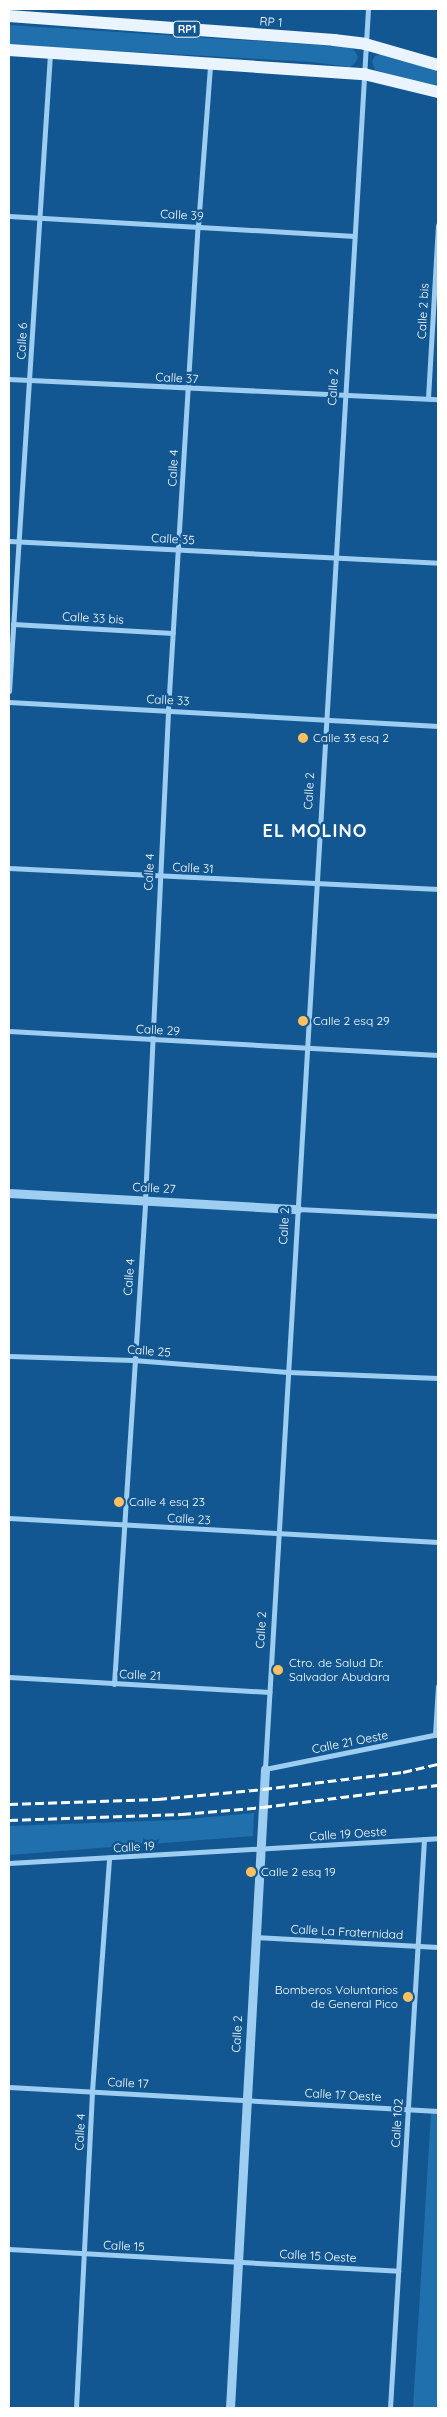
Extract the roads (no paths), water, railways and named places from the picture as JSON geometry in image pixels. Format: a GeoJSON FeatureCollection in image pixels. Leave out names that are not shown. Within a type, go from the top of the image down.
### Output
{"type":"FeatureCollection","features":[{"type":"Feature","properties":{"kind":"main road","name":"RP 1"},"geometry":{"type":"LineString","coordinates":[[9,16],[334,40],[365,44],[438,65]]}},
{"type":"Feature","properties":{"kind":"main road"},"geometry":{"type":"LineString","coordinates":[[9,50],[210,62],[364,74],[438,92]]}},
{"type":"Feature","properties":{"kind":"street","name":"Calle 2"},"geometry":{"type":"LineString","coordinates":[[230,2408],[260,1850],[368,9]]}},
{"type":"Feature","properties":{"kind":"street","name":"Calle 6"},"geometry":{"type":"LineString","coordinates":[[9,691],[50,53]]}},
{"type":"Feature","properties":{"kind":"street","name":"Calle 4"},"geometry":{"type":"LineString","coordinates":[[114,1684],[126,1526],[133,1360],[145,1200],[168,710],[210,62]]}},
{"type":"Feature","properties":{"kind":"street","name":"Calle 39"},"geometry":{"type":"LineString","coordinates":[[9,216],[354,236]]}},
{"type":"Feature","properties":{"kind":"street","name":"Calle 2 bis"},"geometry":{"type":"LineString","coordinates":[[428,398],[438,224]]}},
{"type":"Feature","properties":{"kind":"street","name":"Calle 37"},"geometry":{"type":"LineString","coordinates":[[9,379],[188,389],[438,399]]}},
{"type":"Feature","properties":{"kind":"street","name":"Calle 35"},"geometry":{"type":"LineString","coordinates":[[9,542],[438,563]]}},
{"type":"Feature","properties":{"kind":"street","name":"Calle 33 bis"},"geometry":{"type":"LineString","coordinates":[[13,624],[173,633]]}},
{"type":"Feature","properties":{"kind":"street","name":"Calle 33"},"geometry":{"type":"LineString","coordinates":[[9,702],[438,726]]}},
{"type":"Feature","properties":{"kind":"street","name":"Calle 31"},"geometry":{"type":"LineString","coordinates":[[9,868],[438,889]]}},
{"type":"Feature","properties":{"kind":"street","name":"Calle 29"},"geometry":{"type":"LineString","coordinates":[[9,1031],[438,1055]]}},
{"type":"Feature","properties":{"kind":"street","name":"Calle 27"},"geometry":{"type":"LineString","coordinates":[[9,1193],[298,1209]]}},
{"type":"Feature","properties":{"kind":"street"},"geometry":{"type":"LineString","coordinates":[[298,1209],[438,1216]]}},
{"type":"Feature","properties":{"kind":"street","name":"Calle 25"},"geometry":{"type":"LineString","coordinates":[[9,1356],[133,1360],[288,1372],[438,1378]]}},
{"type":"Feature","properties":{"kind":"street","name":"Calle 23"},"geometry":{"type":"LineString","coordinates":[[9,1518],[438,1542]]}},
{"type":"Feature","properties":{"kind":"street","name":"Calle 21"},"geometry":{"type":"LineString","coordinates":[[9,1677],[270,1692]]}},
{"type":"Feature","properties":{"kind":"street"},"geometry":{"type":"LineString","coordinates":[[437,1734],[438,1686]]}},
{"type":"Feature","properties":{"kind":"street","name":"Calle 21 Oeste"},"geometry":{"type":"LineString","coordinates":[[265,1769],[437,1734]]}},
{"type":"Feature","properties":{"kind":"street","name":"Calle 19 Oeste"},"geometry":{"type":"LineString","coordinates":[[260,1850],[438,1838]]}},
{"type":"Feature","properties":{"kind":"street","name":"Calle 102"},"geometry":{"type":"LineString","coordinates":[[390,2408],[424,1839]]}},
{"type":"Feature","properties":{"kind":"street","name":"Calle 19"},"geometry":{"type":"LineString","coordinates":[[9,1863],[260,1850]]}},
{"type":"Feature","properties":{"kind":"street","name":"Calle 4"},"geometry":{"type":"LineString","coordinates":[[76,2408],[92,2091],[109,1858]]}},
{"type":"Feature","properties":{"kind":"street","name":"Calle La Fraternidad"},"geometry":{"type":"LineString","coordinates":[[255,1937],[438,1948]]}},
{"type":"Feature","properties":{"kind":"street","name":"Calle 17"},"geometry":{"type":"LineString","coordinates":[[9,2086],[246,2100]]}},
{"type":"Feature","properties":{"kind":"street","name":"Calle 17 Oeste"},"geometry":{"type":"LineString","coordinates":[[246,2100],[438,2111]]}},
{"type":"Feature","properties":{"kind":"street","name":"Calle 15"},"geometry":{"type":"LineString","coordinates":[[9,2250],[238,2262]]}},
{"type":"Feature","properties":{"kind":"street","name":"Calle 15 Oeste"},"geometry":{"type":"LineString","coordinates":[[238,2262],[398,2271]]}},
{"type":"Feature","properties":{"kind":"railway"},"geometry":{"type":"LineString","coordinates":[[9,1804],[158,1799],[263,1789],[403,1772],[438,1764]]}},
{"type":"Feature","properties":{"kind":"railway"},"geometry":{"type":"LineString","coordinates":[[9,1820],[182,1814],[263,1807],[438,1785]]}},
{"type":"Feature","properties":{"kind":"place","name":"Calle 33 esq 2"},"geometry":{"type":"Point","coordinates":[303,738]}},
{"type":"Feature","properties":{"kind":"place","name":"Calle 2 esq 29"},"geometry":{"type":"Point","coordinates":[303,1021]}},
{"type":"Feature","properties":{"kind":"place","name":"Calle 4 esq 23"},"geometry":{"type":"Point","coordinates":[119,1502]}},
{"type":"Feature","properties":{"kind":"place","name":"Ctro. de Salud Dr. Salvador Abudara"},"geometry":{"type":"Point","coordinates":[278,1670]}},
{"type":"Feature","properties":{"kind":"place","name":"Calle 2 esq 19"},"geometry":{"type":"Point","coordinates":[251,1872]}},
{"type":"Feature","properties":{"kind":"place","name":"Bomberos Voluntarios de General Pico"},"geometry":{"type":"Point","coordinates":[408,1997]}},
{"type":"Feature","properties":{"kind":"district","name":"EL MOLINO"},"geometry":{"type":"Point","coordinates":[315,831]}}]}
